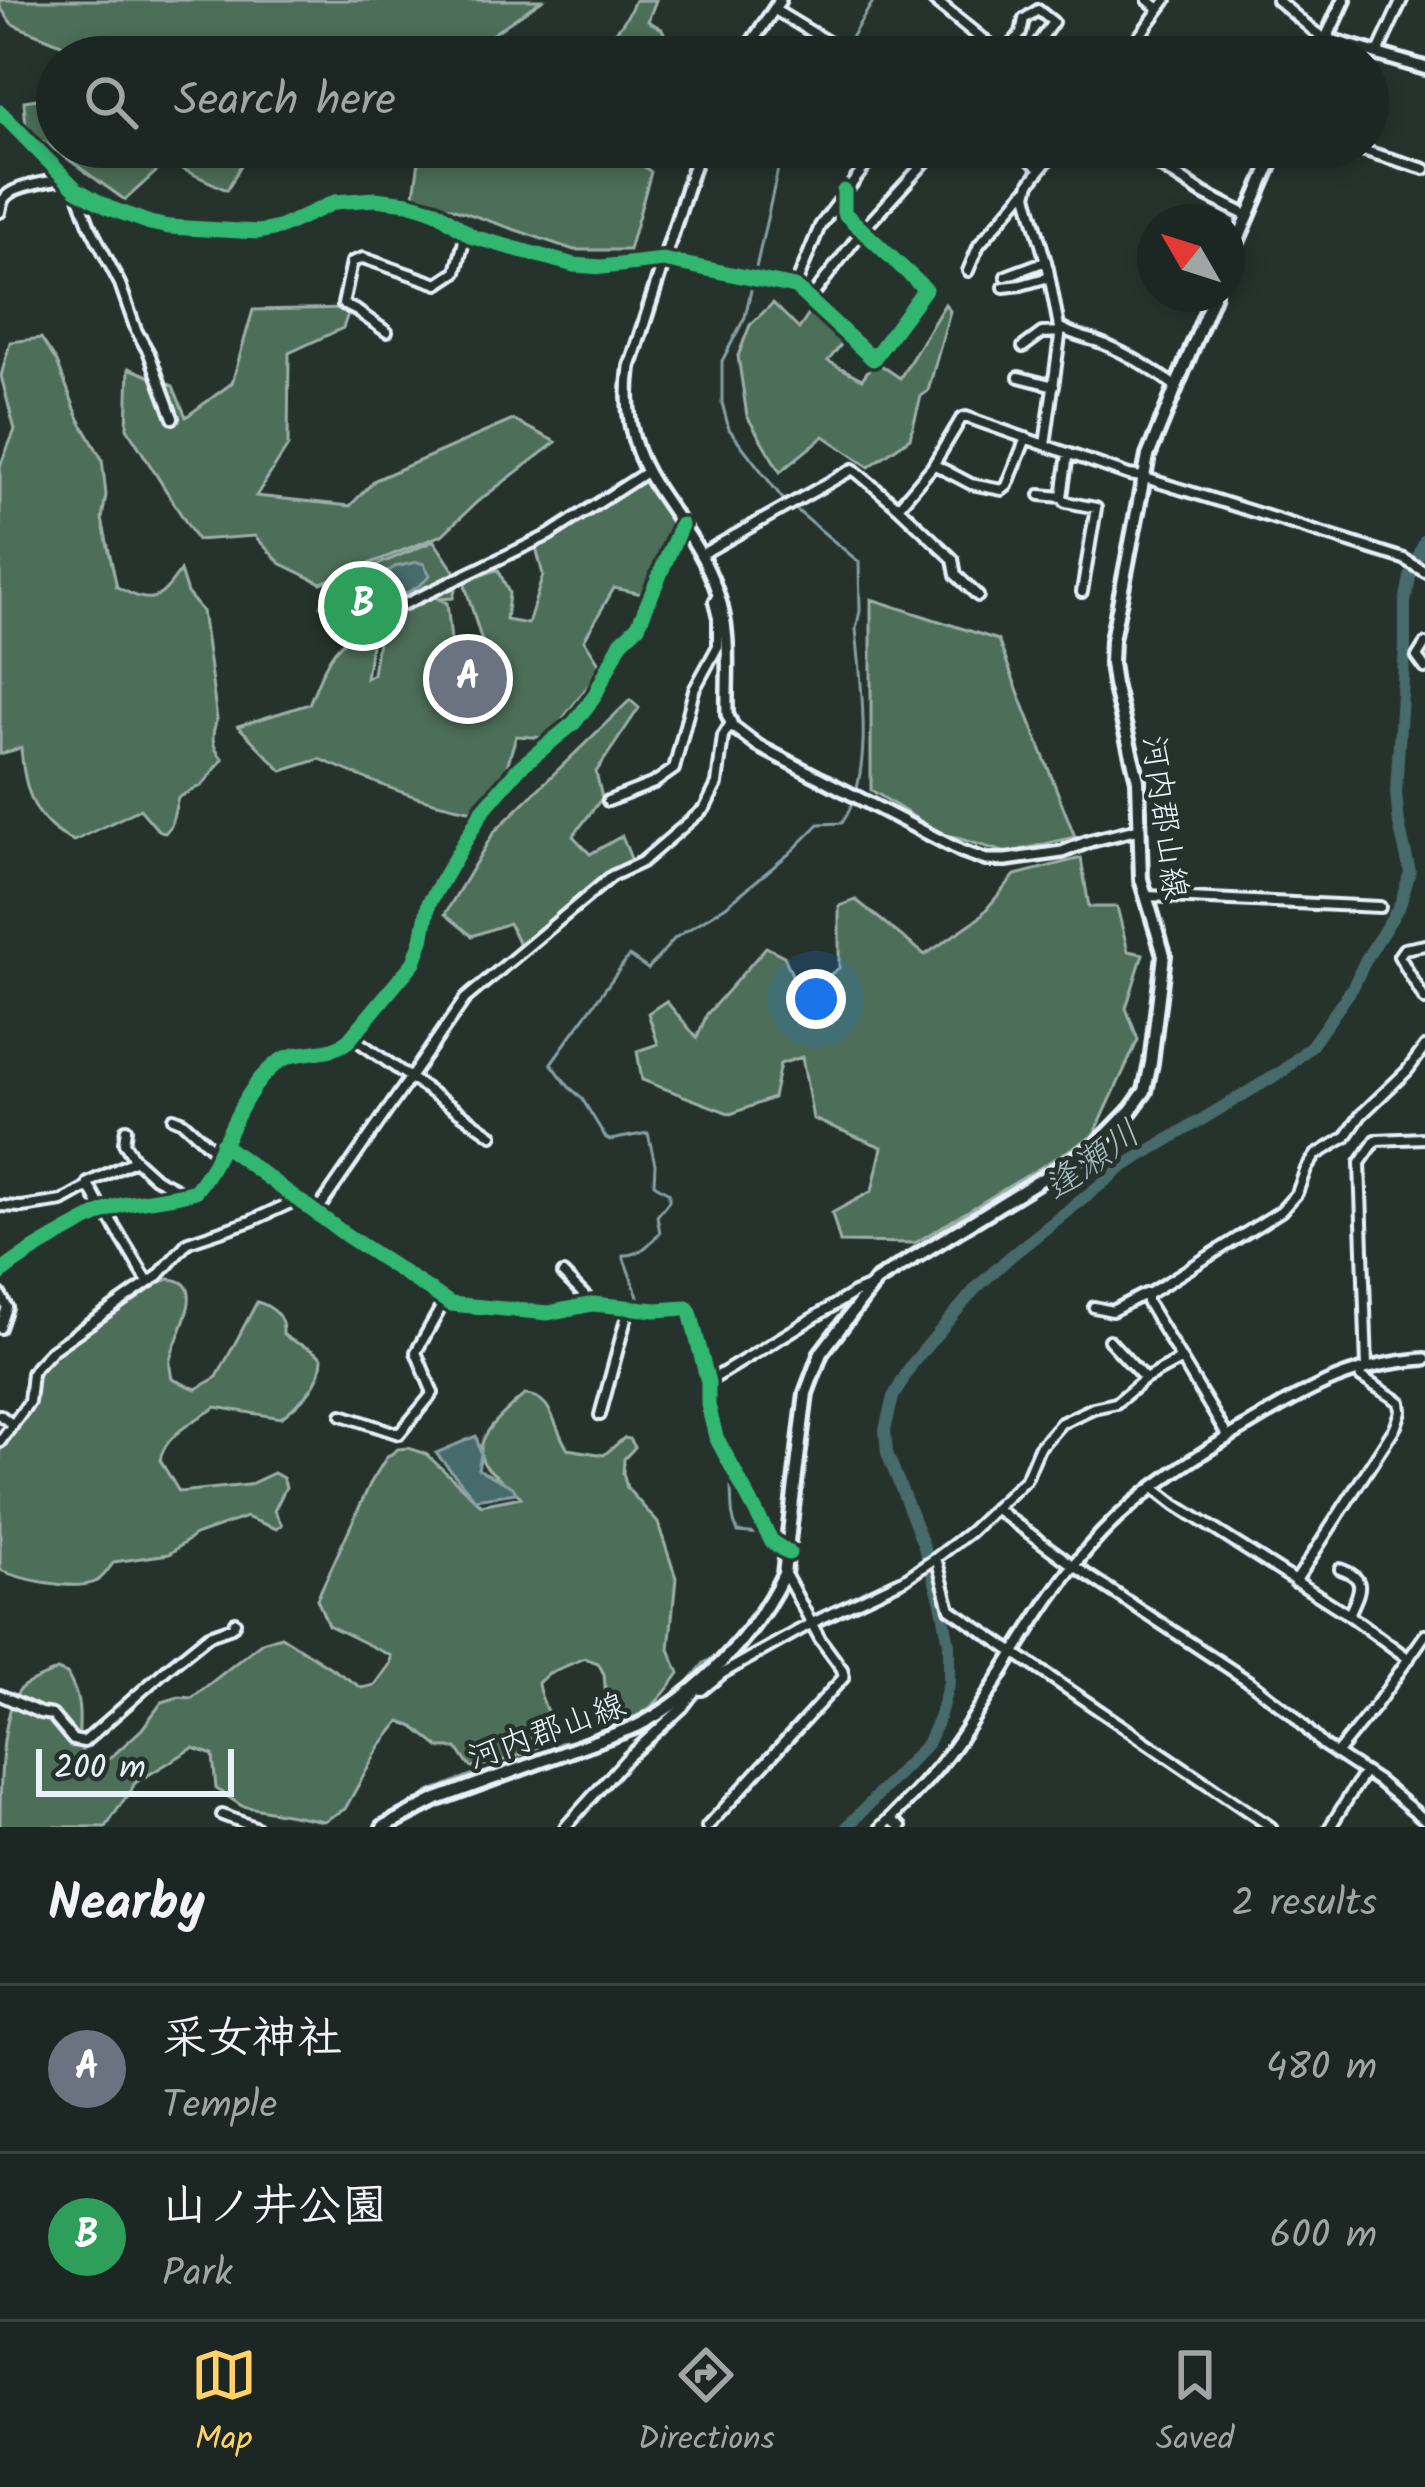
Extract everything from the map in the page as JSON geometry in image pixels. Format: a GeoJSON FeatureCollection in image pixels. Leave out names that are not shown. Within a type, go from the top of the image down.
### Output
{"type":"FeatureCollection","features":[{"type":"Feature","properties":{"kind":"main road"},"geometry":{"type":"LineString","coordinates":[[1327,36],[1344,0]]}},
{"type":"Feature","properties":{"kind":"main road"},"geometry":{"type":"LineString","coordinates":[[1389,56],[1425,68]]}},
{"type":"Feature","properties":{"kind":"main road"},"geometry":{"type":"LineString","coordinates":[[1245,223],[1269,168]]}},
{"type":"Feature","properties":{"kind":"main road","name":"河内郡山線"},"geometry":{"type":"LineString","coordinates":[[383,1827],[437,1798],[637,1726],[694,1689],[748,1632],[784,1574],[806,1393],[821,1353],[871,1286],[1097,1145],[1145,1090],[1164,955],[1139,866],[1138,779],[1111,663],[1142,477],[1206,312]]}},
{"type":"Feature","properties":{"kind":"street"},"geometry":{"type":"LineString","coordinates":[[934,0],[977,36]]}},
{"type":"Feature","properties":{"kind":"street"},"geometry":{"type":"LineString","coordinates":[[1148,0],[1159,9]]}},
{"type":"Feature","properties":{"kind":"street"},"geometry":{"type":"LineString","coordinates":[[1139,36],[1166,0]]}},
{"type":"Feature","properties":{"kind":"street"},"geometry":{"type":"LineString","coordinates":[[1277,0],[1322,36]]}},
{"type":"Feature","properties":{"kind":"street"},"geometry":{"type":"LineString","coordinates":[[1385,36],[1402,0]]}},
{"type":"Feature","properties":{"kind":"street"},"geometry":{"type":"LineString","coordinates":[[756,36],[777,5],[822,36]]}},
{"type":"Feature","properties":{"kind":"street"},"geometry":{"type":"LineString","coordinates":[[1019,36],[1024,19],[1038,10],[1053,22],[1043,36]]}},
{"type":"Feature","properties":{"kind":"street"},"geometry":{"type":"LineString","coordinates":[[0,112],[36,147]]}},
{"type":"Feature","properties":{"kind":"street"},"geometry":{"type":"LineString","coordinates":[[1389,159],[1425,170]]}},
{"type":"Feature","properties":{"kind":"street"},"geometry":{"type":"LineString","coordinates":[[54,168],[76,189],[123,214],[169,227],[272,230],[334,202],[400,201],[432,208],[481,239],[588,268],[663,260],[795,287],[874,358],[925,290],[842,211],[844,191]]}},
{"type":"Feature","properties":{"kind":"street"},"geometry":{"type":"LineString","coordinates":[[693,168],[638,339],[627,389],[628,420],[646,473],[702,554],[718,595],[728,642],[730,722],[758,746],[986,860],[1062,852],[1139,830]]}},
{"type":"Feature","properties":{"kind":"street"},"geometry":{"type":"LineString","coordinates":[[795,287],[815,234],[863,168]]}},
{"type":"Feature","properties":{"kind":"street"},"geometry":{"type":"LineString","coordinates":[[810,299],[862,231],[920,168]]}},
{"type":"Feature","properties":{"kind":"street"},"geometry":{"type":"LineString","coordinates":[[1164,168],[1248,216]]}},
{"type":"Feature","properties":{"kind":"street"},"geometry":{"type":"LineString","coordinates":[[968,271],[982,242],[1040,170]]}},
{"type":"Feature","properties":{"kind":"street"},"geometry":{"type":"LineString","coordinates":[[0,212],[13,191],[64,179]]}},
{"type":"Feature","properties":{"kind":"street"},"geometry":{"type":"LineString","coordinates":[[76,189],[149,353],[172,418]]}},
{"type":"Feature","properties":{"kind":"street"},"geometry":{"type":"LineString","coordinates":[[1027,190],[1061,331],[1045,445]]}},
{"type":"Feature","properties":{"kind":"street"},"geometry":{"type":"LineString","coordinates":[[387,332],[343,304],[352,262],[363,258],[438,284],[455,274],[466,233]]}},
{"type":"Feature","properties":{"kind":"street"},"geometry":{"type":"LineString","coordinates":[[1046,261],[1005,281],[1021,285],[1049,277]]}},
{"type":"Feature","properties":{"kind":"street"},"geometry":{"type":"LineString","coordinates":[[1023,347],[1042,333],[1061,331],[1137,358],[1175,386]]}},
{"type":"Feature","properties":{"kind":"street"},"geometry":{"type":"LineString","coordinates":[[1019,377],[1054,386]]}},
{"type":"Feature","properties":{"kind":"street"},"geometry":{"type":"LineString","coordinates":[[898,507],[934,465],[964,417],[1129,476],[1404,559],[1425,572]]}},
{"type":"Feature","properties":{"kind":"street"},"geometry":{"type":"LineString","coordinates":[[934,465],[971,484],[1000,490],[1026,438]]}},
{"type":"Feature","properties":{"kind":"street"},"geometry":{"type":"LineString","coordinates":[[1068,454],[1063,497],[1066,502],[1096,508],[1082,592]]}},
{"type":"Feature","properties":{"kind":"street"},"geometry":{"type":"LineString","coordinates":[[702,554],[853,469],[953,559],[956,575],[978,596]]}},
{"type":"Feature","properties":{"kind":"street"},"geometry":{"type":"LineString","coordinates":[[405,604],[549,536],[646,473]]}},
{"type":"Feature","properties":{"kind":"street"},"geometry":{"type":"LineString","coordinates":[[1040,495],[1063,497]]}},
{"type":"Feature","properties":{"kind":"street"},"geometry":{"type":"LineString","coordinates":[[0,1274],[14,1261],[121,1205],[200,1187],[254,1090],[275,1065],[338,1048],[352,1037],[416,958],[430,903],[483,810],[520,767],[574,723],[594,697],[621,642],[639,623],[681,525]]}},
{"type":"Feature","properties":{"kind":"street"},"geometry":{"type":"LineString","coordinates":[[608,801],[654,783],[674,769],[694,690],[718,646],[714,602],[718,595]]}},
{"type":"Feature","properties":{"kind":"street"},"geometry":{"type":"LineString","coordinates":[[1425,644],[1417,657],[1425,668]]}},
{"type":"Feature","properties":{"kind":"street"},"geometry":{"type":"LineString","coordinates":[[316,1213],[472,991],[612,876],[642,862],[705,808],[717,784],[730,722]]}},
{"type":"Feature","properties":{"kind":"street"},"geometry":{"type":"LineString","coordinates":[[1145,896],[1380,908]]}},
{"type":"Feature","properties":{"kind":"street"},"geometry":{"type":"LineString","coordinates":[[1425,945],[1403,949],[1399,956],[1425,1000]]}},
{"type":"Feature","properties":{"kind":"street"},"geometry":{"type":"LineString","coordinates":[[352,1037],[492,1135]]}},
{"type":"Feature","properties":{"kind":"street"},"geometry":{"type":"LineString","coordinates":[[1094,1307],[1112,1311],[1147,1295],[1281,1211],[1302,1185],[1314,1158],[1346,1137],[1425,1047]]}},
{"type":"Feature","properties":{"kind":"street"},"geometry":{"type":"LineString","coordinates":[[172,1118],[460,1306],[548,1313],[593,1304],[656,1310],[685,1307],[722,1450],[772,1542],[789,1553]]}},
{"type":"Feature","properties":{"kind":"street"},"geometry":{"type":"LineString","coordinates":[[126,1129],[124,1143],[136,1160],[154,1178],[185,1194]]}},
{"type":"Feature","properties":{"kind":"street"},"geometry":{"type":"LineString","coordinates":[[1294,1582],[1400,1417],[1400,1402],[1361,1377],[1358,1167],[1376,1140],[1425,1138]]}},
{"type":"Feature","properties":{"kind":"street"},"geometry":{"type":"LineString","coordinates":[[88,1183],[136,1160]]}},
{"type":"Feature","properties":{"kind":"street"},"geometry":{"type":"LineString","coordinates":[[0,1206],[22,1208],[62,1201],[89,1186],[148,1282]]}},
{"type":"Feature","properties":{"kind":"street"},"geometry":{"type":"LineString","coordinates":[[0,1442],[29,1402],[32,1373],[44,1357],[163,1272],[193,1239],[217,1234],[299,1199]]}},
{"type":"Feature","properties":{"kind":"street"},"geometry":{"type":"LineString","coordinates":[[563,1274],[593,1304]]}},
{"type":"Feature","properties":{"kind":"street"},"geometry":{"type":"LineString","coordinates":[[708,1382],[871,1286]]}},
{"type":"Feature","properties":{"kind":"street"},"geometry":{"type":"LineString","coordinates":[[0,1294],[7,1306],[0,1328]]}},
{"type":"Feature","properties":{"kind":"street"},"geometry":{"type":"LineString","coordinates":[[1147,1295],[1228,1437]]}},
{"type":"Feature","properties":{"kind":"street"},"geometry":{"type":"LineString","coordinates":[[342,1415],[399,1435],[433,1393],[416,1352],[445,1300]]}},
{"type":"Feature","properties":{"kind":"street"},"geometry":{"type":"LineString","coordinates":[[600,1415],[629,1308]]}},
{"type":"Feature","properties":{"kind":"street"},"geometry":{"type":"LineString","coordinates":[[1109,1340],[1145,1379]]}},
{"type":"Feature","properties":{"kind":"street"},"geometry":{"type":"LineString","coordinates":[[901,1827],[886,1823],[951,1751],[1074,1566],[1153,1487],[1310,1388],[1363,1369],[1425,1359]]}},
{"type":"Feature","properties":{"kind":"street"},"geometry":{"type":"LineString","coordinates":[[565,1827],[627,1758],[683,1707],[694,1689],[701,1690],[812,1623],[913,1574],[1026,1479],[1039,1448],[1061,1423],[1116,1403],[1145,1379],[1180,1360]]}},
{"type":"Feature","properties":{"kind":"street"},"geometry":{"type":"LineString","coordinates":[[0,1415],[13,1425]]}},
{"type":"Feature","properties":{"kind":"street"},"geometry":{"type":"LineString","coordinates":[[1153,1487],[1409,1659]]}},
{"type":"Feature","properties":{"kind":"street"},"geometry":{"type":"LineString","coordinates":[[994,1508],[1279,1702],[1336,1754],[1378,1780],[1425,1820]]}},
{"type":"Feature","properties":{"kind":"street"},"geometry":{"type":"LineString","coordinates":[[936,1558],[948,1607],[1271,1827]]}},
{"type":"Feature","properties":{"kind":"street"},"geometry":{"type":"LineString","coordinates":[[1340,1569],[1359,1583],[1348,1615]]}},
{"type":"Feature","properties":{"kind":"street"},"geometry":{"type":"LineString","coordinates":[[707,1827],[844,1677],[784,1574]]}},
{"type":"Feature","properties":{"kind":"street"},"geometry":{"type":"LineString","coordinates":[[0,1695],[52,1715],[74,1740],[84,1742],[167,1668],[209,1635],[235,1622]]}},
{"type":"Feature","properties":{"kind":"street"},"geometry":{"type":"LineString","coordinates":[[1336,1754],[1425,1635]]}},
{"type":"Feature","properties":{"kind":"street"},"geometry":{"type":"LineString","coordinates":[[1330,1827],[1364,1772]]}},
{"type":"Feature","properties":{"kind":"street"},"geometry":{"type":"LineString","coordinates":[[222,1815],[255,1827]]}},
{"type":"Feature","properties":{"kind":"green space"},"geometry":{"type":"Polygon","coordinates":[[[0,0],[542,0],[490,36],[41,36],[12,24],[0,0]]]}},
{"type":"Feature","properties":{"kind":"green space"},"geometry":{"type":"Polygon","coordinates":[[[635,0],[656,0],[648,21],[665,36],[611,36],[635,0]]]}},
{"type":"Feature","properties":{"kind":"green space"},"geometry":{"type":"Polygon","coordinates":[[[36,99],[36,136],[26,129],[24,101],[36,99]]]}},
{"type":"Feature","properties":{"kind":"green space"},"geometry":{"type":"Polygon","coordinates":[[[80,168],[160,168],[125,200],[80,168]]]}},
{"type":"Feature","properties":{"kind":"green space"},"geometry":{"type":"Polygon","coordinates":[[[180,168],[239,168],[227,190],[180,168]]]}},
{"type":"Feature","properties":{"kind":"green space"},"geometry":{"type":"Polygon","coordinates":[[[418,168],[646,168],[651,172],[629,250],[574,250],[414,195],[418,168]]]}},
{"type":"Feature","properties":{"kind":"green space"},"geometry":{"type":"Polygon","coordinates":[[[773,303],[799,329],[811,311],[844,341],[828,361],[862,379],[875,361],[900,378],[945,304],[950,311],[910,438],[869,467],[824,436],[780,472],[747,416],[738,356],[750,325],[773,303]]]}},
{"type":"Feature","properties":{"kind":"green space"},"geometry":{"type":"Polygon","coordinates":[[[350,308],[343,328],[289,353],[288,446],[256,496],[350,506],[375,480],[513,420],[556,442],[442,535],[321,583],[280,563],[255,536],[197,540],[127,428],[129,368],[173,386],[186,417],[232,383],[253,310],[350,308]]]}},
{"type":"Feature","properties":{"kind":"green space"},"geometry":{"type":"Polygon","coordinates":[[[41,338],[102,459],[106,495],[102,519],[117,587],[153,598],[180,571],[187,593],[202,611],[217,719],[213,740],[223,759],[203,784],[178,798],[165,833],[140,809],[74,841],[40,815],[25,777],[21,748],[0,754],[0,466],[15,430],[1,376],[10,342],[41,338]]]}},
{"type":"Feature","properties":{"kind":"green space"},"geometry":{"type":"Polygon","coordinates":[[[643,478],[678,519],[642,594],[614,588],[584,640],[602,668],[548,738],[516,736],[500,790],[474,811],[395,790],[320,759],[282,771],[238,726],[309,704],[339,647],[374,626],[366,678],[373,674],[381,620],[348,629],[321,606],[331,584],[434,541],[458,577],[453,598],[439,599],[447,603],[457,696],[487,696],[507,688],[488,662],[464,582],[498,569],[509,593],[506,620],[528,624],[543,575],[536,547],[643,478]]]}},
{"type":"Feature","properties":{"kind":"green space"},"geometry":{"type":"Polygon","coordinates":[[[871,599],[998,640],[1075,837],[1007,853],[940,833],[871,790],[871,599]]]}},
{"type":"Feature","properties":{"kind":"green space"},"geometry":{"type":"Polygon","coordinates":[[[630,700],[639,708],[596,772],[602,798],[573,836],[590,854],[622,836],[633,864],[521,948],[509,923],[472,936],[445,914],[494,832],[630,700]]]}},
{"type":"Feature","properties":{"kind":"green space"},"geometry":{"type":"Polygon","coordinates":[[[1081,858],[1089,907],[1117,907],[1128,951],[1143,954],[1126,1008],[1138,1040],[1094,1135],[915,1243],[840,1242],[832,1213],[872,1191],[882,1147],[813,1119],[802,1057],[780,1064],[773,1098],[731,1114],[642,1080],[637,1051],[658,1044],[648,1013],[666,1001],[697,1038],[707,1014],[766,947],[784,956],[801,996],[839,968],[839,906],[856,900],[925,955],[979,918],[1015,875],[1081,858]]]}},
{"type":"Feature","properties":{"kind":"green space"},"geometry":{"type":"Polygon","coordinates":[[[169,1279],[182,1282],[189,1300],[170,1360],[172,1379],[196,1389],[217,1377],[257,1302],[277,1313],[283,1334],[322,1358],[314,1384],[281,1418],[216,1407],[174,1435],[160,1460],[179,1492],[248,1485],[274,1473],[286,1487],[274,1511],[282,1525],[277,1529],[246,1517],[195,1535],[169,1554],[114,1562],[101,1578],[86,1584],[47,1583],[0,1570],[0,1449],[31,1401],[40,1371],[49,1357],[169,1279]]]}},
{"type":"Feature","properties":{"kind":"green space"},"geometry":{"type":"Polygon","coordinates":[[[524,1395],[534,1396],[547,1407],[568,1449],[604,1455],[624,1438],[635,1447],[624,1459],[627,1488],[658,1523],[676,1578],[669,1649],[679,1673],[649,1709],[629,1718],[607,1712],[604,1674],[598,1663],[585,1658],[549,1673],[538,1683],[550,1725],[547,1739],[539,1745],[472,1767],[457,1748],[440,1748],[400,1721],[380,1746],[345,1809],[324,1821],[242,1806],[216,1789],[213,1755],[193,1748],[135,1783],[106,1827],[0,1827],[9,1713],[22,1687],[57,1670],[67,1674],[74,1688],[80,1747],[98,1769],[142,1729],[162,1702],[192,1698],[262,1642],[281,1636],[362,1688],[375,1685],[391,1656],[328,1625],[317,1599],[370,1484],[386,1458],[408,1448],[426,1454],[481,1505],[521,1497],[485,1465],[481,1455],[492,1426],[524,1395]]]}},
{"type":"Feature","properties":{"kind":"water"},"geometry":{"type":"Polygon","coordinates":[[[417,562],[430,575],[407,593],[389,594],[383,609],[365,610],[359,597],[327,605],[328,595],[417,562]]]}},
{"type":"Feature","properties":{"kind":"water"},"geometry":{"type":"Polygon","coordinates":[[[476,1436],[481,1454],[478,1469],[516,1493],[475,1499],[436,1453],[476,1436]]]}},
{"type":"Feature","properties":{"kind":"waterway"},"geometry":{"type":"LineString","coordinates":[[852,36],[874,0]]}},
{"type":"Feature","properties":{"kind":"waterway"},"geometry":{"type":"LineString","coordinates":[[667,1313],[639,1314],[640,1302],[624,1259],[660,1233],[657,1216],[669,1201],[669,1193],[654,1184],[648,1133],[606,1138],[581,1097],[551,1063],[629,956],[648,969],[675,938],[726,906],[819,824],[842,823],[859,780],[862,755],[856,629],[859,562],[782,498],[729,429],[722,403],[722,361],[745,317],[778,168]]}},
{"type":"Feature","properties":{"kind":"waterway","name":"逢瀬川"},"geometry":{"type":"LineString","coordinates":[[847,1827],[927,1744],[949,1682],[949,1644],[941,1602],[887,1453],[885,1430],[893,1397],[912,1364],[976,1288],[1011,1256],[1124,1166],[1283,1071],[1312,1045],[1353,987],[1400,905],[1410,872],[1396,792],[1405,603],[1425,540]]}},
{"type":"Feature","properties":{"kind":"waterway"},"geometry":{"type":"LineString","coordinates":[[688,1320],[712,1433]]}},
{"type":"Feature","properties":{"kind":"waterway"},"geometry":{"type":"LineString","coordinates":[[718,1448],[730,1478],[738,1532],[761,1534],[777,1554],[779,1574]]}},
{"type":"Feature","properties":{"kind":"waterway"},"geometry":{"type":"LineString","coordinates":[[655,1710],[716,1656],[762,1603]]}},
{"type":"Feature","properties":{"kind":"waterway"},"geometry":{"type":"LineString","coordinates":[[374,1827],[427,1793],[647,1715]]}},
{"type":"Feature","properties":{"kind":"cycle path"},"geometry":{"type":"LineString","coordinates":[[0,112],[36,148]]}},
{"type":"Feature","properties":{"kind":"cycle path"},"geometry":{"type":"LineString","coordinates":[[55,168],[76,189],[109,208],[169,227],[258,232],[279,228],[335,202],[375,199],[436,211],[473,237],[574,265],[663,260],[795,287],[873,359],[925,289],[844,213],[844,191]]}},
{"type":"Feature","properties":{"kind":"cycle path"},"geometry":{"type":"LineString","coordinates":[[0,1274],[38,1247],[107,1210],[195,1191],[263,1076],[285,1058],[332,1049],[349,1040],[414,962],[429,903],[483,810],[520,767],[574,723],[594,697],[621,642],[638,626],[681,525]]}},
{"type":"Feature","properties":{"kind":"cycle path"},"geometry":{"type":"LineString","coordinates":[[222,1144],[451,1304],[548,1313],[593,1304],[687,1308],[708,1382],[716,1437],[772,1542],[789,1553]]}},
{"type":"Feature","properties":{"kind":"place","name":"山ノ井公園"},"geometry":{"type":"Point","coordinates":[363,606]}},
{"type":"Feature","properties":{"kind":"place","name":"采女神社"},"geometry":{"type":"Point","coordinates":[468,679]}}]}
